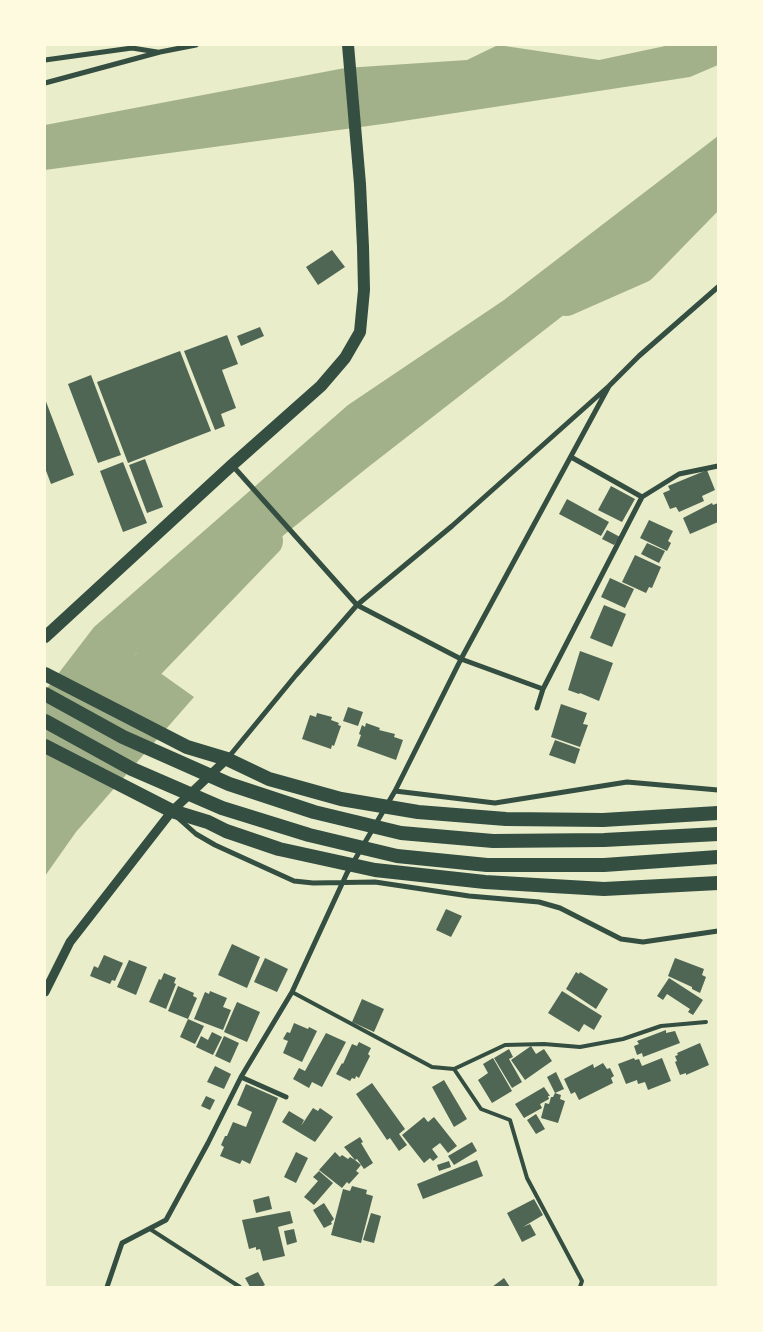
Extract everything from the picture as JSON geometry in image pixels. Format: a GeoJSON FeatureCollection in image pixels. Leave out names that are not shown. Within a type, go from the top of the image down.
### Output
{"type":"FeatureCollection","features":[{"type":"Feature","properties":{"kind":"highway"},"geometry":{"type":"LineString","coordinates":[[45,674],[187,747],[226,759],[269,779],[341,799],[418,812],[506,819],[602,820],[718,813]]}},
{"type":"Feature","properties":{"kind":"highway"},"geometry":{"type":"LineString","coordinates":[[45,694],[123,737],[229,784],[314,812],[401,833],[493,842],[604,840],[718,834]]}},
{"type":"Feature","properties":{"kind":"highway"},"geometry":{"type":"LineString","coordinates":[[45,721],[132,769],[222,808],[309,835],[397,856],[487,865],[604,865],[718,857]]}},
{"type":"Feature","properties":{"kind":"highway"},"geometry":{"type":"LineString","coordinates":[[45,746],[172,812],[208,822],[226,831],[279,849],[374,870],[485,882],[604,890],[718,883]]}},
{"type":"Feature","properties":{"kind":"main road"},"geometry":{"type":"LineString","coordinates":[[45,637],[321,386],[345,358],[360,332],[364,290],[360,184],[348,45]]}},
{"type":"Feature","properties":{"kind":"street"},"geometry":{"type":"LineString","coordinates":[[45,83],[160,52],[196,45]]}},
{"type":"Feature","properties":{"kind":"street"},"geometry":{"type":"LineString","coordinates":[[45,60],[132,48],[160,52]]}},
{"type":"Feature","properties":{"kind":"street"},"geometry":{"type":"LineString","coordinates":[[45,992],[70,942],[172,812],[226,759],[357,605],[452,526],[718,287]]}},
{"type":"Feature","properties":{"kind":"street"},"geometry":{"type":"LineString","coordinates":[[106,1287],[122,1243],[166,1220],[241,1077],[292,992],[342,882],[394,791],[461,659],[609,386]]}},
{"type":"Feature","properties":{"kind":"street"},"geometry":{"type":"LineString","coordinates":[[571,457],[642,497]]}},
{"type":"Feature","properties":{"kind":"street"},"geometry":{"type":"LineString","coordinates":[[232,465],[357,605],[461,659],[543,689]]}},
{"type":"Feature","properties":{"kind":"street"},"geometry":{"type":"LineString","coordinates":[[537,708],[543,689],[642,497],[679,474],[718,466]]}},
{"type":"Feature","properties":{"kind":"street"},"geometry":{"type":"LineString","coordinates":[[394,791],[496,803],[627,782],[718,790]]}},
{"type":"Feature","properties":{"kind":"street"},"geometry":{"type":"LineString","coordinates":[[172,812],[196,834],[215,845],[294,881],[314,883],[375,882],[469,896],[539,902],[560,908],[621,939],[644,942],[718,931]]}},
{"type":"Feature","properties":{"kind":"street"},"geometry":{"type":"LineString","coordinates":[[241,1077],[286,1097]]}},
{"type":"Feature","properties":{"kind":"lane"},"geometry":{"type":"LineString","coordinates":[[292,992],[432,1067],[454,1069],[505,1045],[544,1044],[580,1047],[623,1039],[661,1026],[706,1022]]}},
{"type":"Feature","properties":{"kind":"lane"},"geometry":{"type":"LineString","coordinates":[[454,1069],[482,1109],[510,1120],[527,1178],[582,1280],[580,1287]]}},
{"type":"Feature","properties":{"kind":"lane"},"geometry":{"type":"LineString","coordinates":[[150,1229],[240,1287]]}},
{"type":"Feature","properties":{"kind":"shaded area"},"geometry":{"type":"Polygon","coordinates":[[[498,45],[599,60],[670,45],[718,45],[718,65],[690,77],[390,123],[45,170],[45,125],[345,68],[467,60],[498,45]]]}},
{"type":"Feature","properties":{"kind":"shaded area"},"geometry":{"type":"Polygon","coordinates":[[[718,136],[718,195],[367,468],[135,655],[194,697],[76,832],[45,876],[45,691],[94,627],[348,405],[504,300],[718,136]]]}},
{"type":"Feature","properties":{"kind":"building"},"geometry":{"type":"Polygon","coordinates":[[[332,250],[345,267],[318,285],[306,267],[332,250]]]}},
{"type":"Feature","properties":{"kind":"building"},"geometry":{"type":"Polygon","coordinates":[[[260,327],[264,336],[241,346],[237,336],[260,327]]]}},
{"type":"Feature","properties":{"kind":"building"},"geometry":{"type":"Polygon","coordinates":[[[227,335],[238,364],[222,370],[236,408],[221,414],[225,426],[215,430],[184,351],[227,335]]]}},
{"type":"Feature","properties":{"kind":"building"},"geometry":{"type":"Polygon","coordinates":[[[180,351],[211,431],[128,463],[97,382],[180,351]]]}},
{"type":"Feature","properties":{"kind":"building"},"geometry":{"type":"Polygon","coordinates":[[[91,375],[121,455],[98,463],[68,384],[91,375]]]}},
{"type":"Feature","properties":{"kind":"building"},"geometry":{"type":"Polygon","coordinates":[[[45,399],[74,475],[51,484],[45,468],[45,399]]]}},
{"type":"Feature","properties":{"kind":"building"},"geometry":{"type":"Polygon","coordinates":[[[145,459],[163,507],[147,513],[129,465],[145,459]]]}},
{"type":"Feature","properties":{"kind":"building"},"geometry":{"type":"Polygon","coordinates":[[[123,462],[147,523],[123,532],[100,471],[123,462]]]}},
{"type":"Feature","properties":{"kind":"building"},"geometry":{"type":"Polygon","coordinates":[[[707,470],[715,490],[702,496],[704,501],[679,512],[676,507],[670,509],[663,493],[670,490],[668,486],[707,470]]]}},
{"type":"Feature","properties":{"kind":"building"},"geometry":{"type":"Polygon","coordinates":[[[611,486],[635,499],[622,522],[598,510],[611,486]]]}},
{"type":"Feature","properties":{"kind":"building"},"geometry":{"type":"Polygon","coordinates":[[[567,499],[609,522],[601,536],[559,514],[567,499]]]}},
{"type":"Feature","properties":{"kind":"building"},"geometry":{"type":"Polygon","coordinates":[[[712,503],[713,505],[718,503],[718,522],[690,534],[683,518],[712,503]]]}},
{"type":"Feature","properties":{"kind":"building"},"geometry":{"type":"Polygon","coordinates":[[[649,520],[673,531],[668,541],[671,543],[667,551],[640,538],[649,520]]]}},
{"type":"Feature","properties":{"kind":"building"},"geometry":{"type":"Polygon","coordinates":[[[607,530],[620,537],[614,545],[602,539],[607,530]]]}},
{"type":"Feature","properties":{"kind":"building"},"geometry":{"type":"Polygon","coordinates":[[[647,543],[665,551],[659,563],[641,554],[647,543]]]}},
{"type":"Feature","properties":{"kind":"building"},"geometry":{"type":"Polygon","coordinates":[[[635,555],[661,567],[652,588],[649,587],[646,593],[622,582],[635,555]]]}},
{"type":"Feature","properties":{"kind":"building"},"geometry":{"type":"Polygon","coordinates":[[[610,578],[634,589],[625,608],[601,597],[610,578]]]}},
{"type":"Feature","properties":{"kind":"building"},"geometry":{"type":"Polygon","coordinates":[[[604,605],[626,614],[612,647],[590,638],[604,605]]]}},
{"type":"Feature","properties":{"kind":"building"},"geometry":{"type":"Polygon","coordinates":[[[580,651],[613,663],[599,701],[568,690],[580,651]]]}},
{"type":"Feature","properties":{"kind":"building"},"geometry":{"type":"Polygon","coordinates":[[[561,704],[587,713],[583,724],[588,725],[580,747],[551,737],[561,704]]]}},
{"type":"Feature","properties":{"kind":"building"},"geometry":{"type":"Polygon","coordinates":[[[348,707],[363,712],[358,726],[343,721],[348,707]]]}},
{"type":"Feature","properties":{"kind":"building"},"geometry":{"type":"Polygon","coordinates":[[[317,713],[332,717],[331,720],[339,723],[338,725],[341,726],[334,746],[332,745],[331,749],[302,739],[310,715],[316,717],[317,713]]]}},
{"type":"Feature","properties":{"kind":"building"},"geometry":{"type":"Polygon","coordinates":[[[366,723],[380,728],[379,730],[395,734],[394,737],[403,740],[396,760],[357,746],[362,725],[365,727],[366,723]]]}},
{"type":"Feature","properties":{"kind":"building"},"geometry":{"type":"Polygon","coordinates":[[[555,740],[580,749],[575,764],[549,755],[555,740]]]}},
{"type":"Feature","properties":{"kind":"building"},"geometry":{"type":"Polygon","coordinates":[[[446,909],[462,916],[451,937],[436,930],[446,909]]]}},
{"type":"Feature","properties":{"kind":"building"},"geometry":{"type":"Polygon","coordinates":[[[232,944],[260,957],[247,988],[218,975],[232,944]]]}},
{"type":"Feature","properties":{"kind":"building"},"geometry":{"type":"Polygon","coordinates":[[[104,955],[123,963],[115,981],[112,980],[110,984],[90,976],[94,966],[98,968],[104,955]]]}},
{"type":"Feature","properties":{"kind":"building"},"geometry":{"type":"Polygon","coordinates":[[[265,958],[288,969],[277,992],[254,982],[265,958]]]}},
{"type":"Feature","properties":{"kind":"building"},"geometry":{"type":"Polygon","coordinates":[[[675,958],[704,969],[702,975],[706,977],[700,993],[692,989],[692,987],[668,976],[675,958]]]}},
{"type":"Feature","properties":{"kind":"building"},"geometry":{"type":"Polygon","coordinates":[[[129,960],[147,967],[136,995],[117,987],[129,960]]]}},
{"type":"Feature","properties":{"kind":"building"},"geometry":{"type":"Polygon","coordinates":[[[576,972],[579,974],[580,972],[608,989],[596,1009],[566,989],[576,972]]]}},
{"type":"Feature","properties":{"kind":"building"},"geometry":{"type":"Polygon","coordinates":[[[164,973],[176,978],[174,983],[176,984],[166,1009],[149,1002],[159,979],[161,980],[164,973]]]}},
{"type":"Feature","properties":{"kind":"building"},"geometry":{"type":"Polygon","coordinates":[[[669,978],[703,1000],[693,1015],[688,1012],[690,1009],[667,994],[663,1000],[657,996],[669,978]]]}},
{"type":"Feature","properties":{"kind":"building"},"geometry":{"type":"Polygon","coordinates":[[[178,986],[194,993],[193,996],[197,998],[188,1019],[168,1011],[178,986]]]}},
{"type":"Feature","properties":{"kind":"building"},"geometry":{"type":"Polygon","coordinates":[[[210,991],[227,998],[223,1007],[231,1010],[223,1030],[194,1019],[205,992],[209,994],[210,991]]]}},
{"type":"Feature","properties":{"kind":"building"},"geometry":{"type":"Polygon","coordinates":[[[562,991],[602,1016],[594,1030],[584,1024],[579,1032],[548,1013],[562,991]]]}},
{"type":"Feature","properties":{"kind":"building"},"geometry":{"type":"Polygon","coordinates":[[[362,999],[384,1009],[374,1032],[352,1022],[362,999]]]}},
{"type":"Feature","properties":{"kind":"building"},"geometry":{"type":"Polygon","coordinates":[[[237,1002],[260,1012],[247,1042],[224,1032],[237,1002]]]}},
{"type":"Feature","properties":{"kind":"building"},"geometry":{"type":"Polygon","coordinates":[[[188,1019],[204,1026],[195,1044],[180,1037],[188,1019]]]}},
{"type":"Feature","properties":{"kind":"building"},"geometry":{"type":"Polygon","coordinates":[[[294,1023],[317,1031],[302,1062],[283,1053],[288,1041],[283,1039],[287,1032],[290,1033],[294,1023]]]}},
{"type":"Feature","properties":{"kind":"building"},"geometry":{"type":"Polygon","coordinates":[[[666,1030],[666,1033],[675,1031],[680,1043],[643,1057],[642,1053],[637,1055],[634,1046],[639,1044],[637,1041],[666,1030]]]}},
{"type":"Feature","properties":{"kind":"building"},"geometry":{"type":"Polygon","coordinates":[[[212,1032],[222,1037],[213,1055],[196,1047],[201,1036],[208,1040],[212,1032]]]}},
{"type":"Feature","properties":{"kind":"building"},"geometry":{"type":"Polygon","coordinates":[[[326,1033],[346,1042],[322,1087],[312,1082],[309,1088],[293,1079],[299,1068],[305,1071],[326,1033]]]}},
{"type":"Feature","properties":{"kind":"building"},"geometry":{"type":"Polygon","coordinates":[[[224,1036],[239,1043],[230,1063],[215,1056],[224,1036]]]}},
{"type":"Feature","properties":{"kind":"building"},"geometry":{"type":"Polygon","coordinates":[[[359,1042],[371,1048],[368,1054],[370,1056],[359,1078],[356,1076],[355,1079],[352,1078],[350,1081],[336,1074],[352,1044],[357,1046],[359,1042]]]}},
{"type":"Feature","properties":{"kind":"building"},"geometry":{"type":"Polygon","coordinates":[[[700,1043],[709,1065],[686,1075],[686,1073],[680,1075],[675,1062],[677,1061],[675,1056],[678,1055],[677,1053],[700,1043]]]}},
{"type":"Feature","properties":{"kind":"building"},"geometry":{"type":"Polygon","coordinates":[[[531,1046],[536,1054],[544,1049],[552,1061],[525,1080],[511,1060],[531,1046]]]}},
{"type":"Feature","properties":{"kind":"building"},"geometry":{"type":"Polygon","coordinates":[[[509,1049],[513,1057],[509,1059],[522,1082],[512,1088],[494,1058],[509,1049]]]}},
{"type":"Feature","properties":{"kind":"building"},"geometry":{"type":"Polygon","coordinates":[[[493,1058],[512,1091],[492,1103],[478,1080],[488,1073],[483,1064],[493,1058]]]}},
{"type":"Feature","properties":{"kind":"building"},"geometry":{"type":"Polygon","coordinates":[[[634,1058],[635,1060],[639,1059],[642,1066],[662,1058],[671,1081],[648,1090],[645,1082],[638,1084],[637,1080],[626,1084],[618,1064],[634,1058]]]}},
{"type":"Feature","properties":{"kind":"building"},"geometry":{"type":"Polygon","coordinates":[[[603,1063],[607,1069],[610,1068],[614,1076],[611,1078],[613,1083],[579,1100],[575,1092],[571,1094],[564,1079],[593,1064],[594,1068],[603,1063]]]}},
{"type":"Feature","properties":{"kind":"building"},"geometry":{"type":"Polygon","coordinates":[[[215,1066],[231,1074],[224,1089],[207,1082],[215,1066]]]}},
{"type":"Feature","properties":{"kind":"building"},"geometry":{"type":"Polygon","coordinates":[[[556,1072],[564,1089],[555,1093],[547,1077],[556,1072]]]}},
{"type":"Feature","properties":{"kind":"building"},"geometry":{"type":"Polygon","coordinates":[[[444,1080],[467,1119],[454,1127],[432,1087],[444,1080]]]}},
{"type":"Feature","properties":{"kind":"building"},"geometry":{"type":"Polygon","coordinates":[[[372,1083],[405,1129],[399,1134],[407,1145],[399,1151],[390,1138],[387,1140],[356,1094],[372,1083]]]}},
{"type":"Feature","properties":{"kind":"building"},"geometry":{"type":"Polygon","coordinates":[[[246,1084],[278,1098],[250,1164],[242,1160],[240,1164],[220,1156],[224,1147],[221,1145],[233,1122],[246,1127],[252,1112],[237,1105],[246,1084]]]}},
{"type":"Feature","properties":{"kind":"building"},"geometry":{"type":"Polygon","coordinates":[[[544,1087],[550,1096],[548,1096],[549,1099],[540,1104],[542,1108],[524,1118],[515,1104],[544,1087]]]}},
{"type":"Feature","properties":{"kind":"building"},"geometry":{"type":"Polygon","coordinates":[[[555,1093],[561,1095],[560,1099],[565,1101],[558,1123],[541,1118],[545,1103],[549,1104],[551,1097],[555,1093]]]}},
{"type":"Feature","properties":{"kind":"building"},"geometry":{"type":"Polygon","coordinates":[[[206,1096],[215,1100],[210,1110],[201,1106],[206,1096]]]}},
{"type":"Feature","properties":{"kind":"building"},"geometry":{"type":"Polygon","coordinates":[[[313,1108],[318,1111],[320,1108],[333,1117],[315,1142],[282,1122],[289,1111],[304,1120],[301,1126],[313,1108]]]}},
{"type":"Feature","properties":{"kind":"building"},"geometry":{"type":"Polygon","coordinates":[[[536,1114],[545,1129],[536,1134],[527,1120],[536,1114]]]}},
{"type":"Feature","properties":{"kind":"building"},"geometry":{"type":"Polygon","coordinates":[[[424,1117],[428,1122],[434,1117],[457,1146],[448,1153],[440,1143],[432,1149],[438,1157],[433,1161],[430,1158],[424,1163],[402,1135],[424,1117]]]}},
{"type":"Feature","properties":{"kind":"building"},"geometry":{"type":"Polygon","coordinates":[[[360,1137],[363,1142],[361,1143],[373,1163],[364,1169],[357,1159],[355,1160],[344,1147],[360,1137]]]}},
{"type":"Feature","properties":{"kind":"building"},"geometry":{"type":"Polygon","coordinates":[[[472,1142],[477,1151],[454,1165],[448,1156],[472,1142]]]}},
{"type":"Feature","properties":{"kind":"building"},"geometry":{"type":"Polygon","coordinates":[[[296,1152],[308,1158],[296,1183],[284,1177],[296,1152]]]}},
{"type":"Feature","properties":{"kind":"building"},"geometry":{"type":"Polygon","coordinates":[[[335,1152],[340,1157],[342,1155],[348,1159],[350,1157],[361,1165],[356,1171],[359,1173],[349,1184],[347,1182],[342,1188],[319,1170],[335,1152]]]}},
{"type":"Feature","properties":{"kind":"building"},"geometry":{"type":"Polygon","coordinates":[[[477,1160],[483,1176],[423,1199],[417,1184],[477,1160]]]}},
{"type":"Feature","properties":{"kind":"building"},"geometry":{"type":"Polygon","coordinates":[[[449,1161],[451,1167],[439,1171],[437,1165],[449,1161]]]}},
{"type":"Feature","properties":{"kind":"building"},"geometry":{"type":"Polygon","coordinates":[[[319,1171],[333,1183],[314,1205],[304,1197],[318,1181],[313,1177],[319,1171]]]}},
{"type":"Feature","properties":{"kind":"building"},"geometry":{"type":"Polygon","coordinates":[[[352,1186],[367,1190],[366,1194],[373,1196],[361,1243],[331,1235],[343,1189],[350,1191],[352,1186]]]}},
{"type":"Feature","properties":{"kind":"building"},"geometry":{"type":"Polygon","coordinates":[[[269,1196],[272,1209],[256,1213],[253,1200],[269,1196]]]}},
{"type":"Feature","properties":{"kind":"building"},"geometry":{"type":"Polygon","coordinates":[[[534,1199],[543,1215],[523,1227],[530,1224],[536,1235],[522,1242],[507,1213],[534,1199]]]}},
{"type":"Feature","properties":{"kind":"building"},"geometry":{"type":"Polygon","coordinates":[[[324,1203],[334,1219],[331,1222],[332,1224],[324,1228],[313,1210],[324,1203]]]}},
{"type":"Feature","properties":{"kind":"building"},"geometry":{"type":"Polygon","coordinates":[[[290,1211],[293,1223],[278,1227],[285,1256],[263,1261],[260,1249],[256,1250],[256,1247],[249,1249],[242,1220],[290,1211]]]}},
{"type":"Feature","properties":{"kind":"building"},"geometry":{"type":"Polygon","coordinates":[[[371,1213],[381,1216],[374,1243],[363,1240],[371,1213]]]}},
{"type":"Feature","properties":{"kind":"building"},"geometry":{"type":"Polygon","coordinates":[[[294,1229],[297,1242],[287,1245],[284,1231],[294,1229]]]}},
{"type":"Feature","properties":{"kind":"building"},"geometry":{"type":"Polygon","coordinates":[[[258,1272],[265,1285],[250,1287],[245,1278],[258,1272]]]}},
{"type":"Feature","properties":{"kind":"building"},"geometry":{"type":"Polygon","coordinates":[[[504,1278],[510,1287],[492,1287],[504,1278]]]}},
{"type":"Feature","properties":{"kind":"waterway"},"geometry":{"type":"LineString","coordinates":[[566,300],[641,267],[718,188]]}},
{"type":"Feature","properties":{"kind":"waterway"},"geometry":{"type":"LineString","coordinates":[[117,697],[267,541]]}}]}
